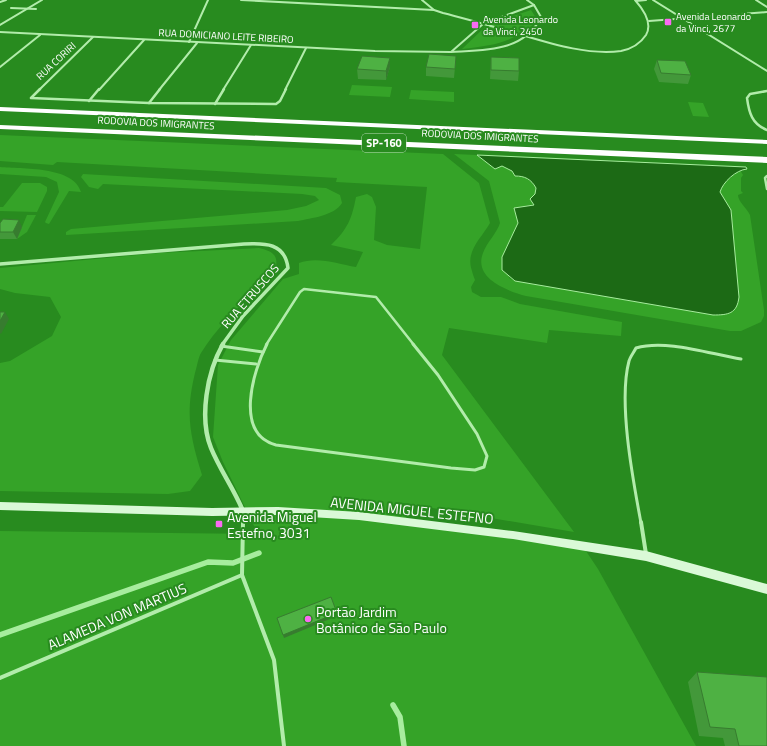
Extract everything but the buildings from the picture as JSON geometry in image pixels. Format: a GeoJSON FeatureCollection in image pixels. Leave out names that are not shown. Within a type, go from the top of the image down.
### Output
{"type":"FeatureCollection","features":[{"type":"Feature","properties":{"kind":"highway","name":"RODOVIA DOS IMIGRANTES"},"geometry":{"type":"LineString","coordinates":[[0,109],[767,142]]}},
{"type":"Feature","properties":{"kind":"highway","name":"RODOVIA DOS IMIGRANTES"},"geometry":{"type":"LineString","coordinates":[[0,127],[767,160]]}},
{"type":"Feature","properties":{"kind":"main road","name":"AVENIDA MIGUEL ESTEFNO"},"geometry":{"type":"LineString","coordinates":[[0,506],[359,516],[513,535],[646,556],[767,589]]}},
{"type":"Feature","properties":{"kind":"street"},"geometry":{"type":"LineString","coordinates":[[0,2],[6,0]]}},
{"type":"Feature","properties":{"kind":"street"},"geometry":{"type":"LineString","coordinates":[[0,25],[42,0]]}},
{"type":"Feature","properties":{"kind":"street"},"geometry":{"type":"LineString","coordinates":[[189,42],[208,0]]}},
{"type":"Feature","properties":{"kind":"street"},"geometry":{"type":"LineString","coordinates":[[241,0],[434,10],[527,37],[580,50],[617,51],[639,44],[644,40],[649,21],[636,1],[646,0]]}},
{"type":"Feature","properties":{"kind":"street"},"geometry":{"type":"LineString","coordinates":[[422,0],[434,10]]}},
{"type":"Feature","properties":{"kind":"street"},"geometry":{"type":"LineString","coordinates":[[527,0],[534,5],[540,17],[539,24],[527,37]]}},
{"type":"Feature","properties":{"kind":"street"},"geometry":{"type":"LineString","coordinates":[[653,0],[767,71]]}},
{"type":"Feature","properties":{"kind":"street"},"geometry":{"type":"LineString","coordinates":[[756,0],[767,7]]}},
{"type":"Feature","properties":{"kind":"street"},"geometry":{"type":"LineString","coordinates":[[451,52],[483,24],[534,5]]}},
{"type":"Feature","properties":{"kind":"street"},"geometry":{"type":"LineString","coordinates":[[11,8],[36,9]]}},
{"type":"Feature","properties":{"kind":"street"},"geometry":{"type":"LineString","coordinates":[[649,21],[767,12]]}},
{"type":"Feature","properties":{"kind":"street","name":"RUA DOMICIANO LEITE RIBEIRO"},"geometry":{"type":"LineString","coordinates":[[0,32],[306,48],[451,52],[499,48],[527,37]]}},
{"type":"Feature","properties":{"kind":"street"},"geometry":{"type":"LineString","coordinates":[[0,67],[41,34]]}},
{"type":"Feature","properties":{"kind":"street","name":"RUA CORIRI"},"geometry":{"type":"LineString","coordinates":[[89,101],[31,98],[93,37]]}},
{"type":"Feature","properties":{"kind":"street"},"geometry":{"type":"LineString","coordinates":[[89,101],[144,40]]}},
{"type":"Feature","properties":{"kind":"street"},"geometry":{"type":"LineString","coordinates":[[149,103],[197,43]]}},
{"type":"Feature","properties":{"kind":"street"},"geometry":{"type":"LineString","coordinates":[[215,104],[251,45]]}},
{"type":"Feature","properties":{"kind":"street"},"geometry":{"type":"LineString","coordinates":[[89,101],[215,104],[278,103],[306,48]]}},
{"type":"Feature","properties":{"kind":"street"},"geometry":{"type":"LineString","coordinates":[[767,91],[750,94],[747,98],[750,117],[758,126],[767,130]]}},
{"type":"Feature","properties":{"kind":"street"},"geometry":{"type":"LineString","coordinates":[[766,177],[767,189]]}},
{"type":"Feature","properties":{"kind":"street","name":"RUA ETRUSCOS"},"geometry":{"type":"LineString","coordinates":[[0,264],[155,249],[233,245],[262,244],[275,247],[283,251],[287,258],[288,268],[237,324],[221,346],[215,360],[208,392],[206,415],[208,438],[215,458],[243,512]]}},
{"type":"Feature","properties":{"kind":"lane"},"geometry":{"type":"LineString","coordinates":[[311,289],[374,296],[438,375],[478,434],[486,450],[487,461],[484,467],[475,470],[266,443],[258,437],[249,409],[249,393],[256,364],[301,290],[311,289]]}},
{"type":"Feature","properties":{"kind":"lane"},"geometry":{"type":"LineString","coordinates":[[221,346],[263,352]]}},
{"type":"Feature","properties":{"kind":"lane"},"geometry":{"type":"LineString","coordinates":[[646,556],[626,424],[626,375],[631,352],[636,348],[658,346],[741,359]]}},
{"type":"Feature","properties":{"kind":"lane"},"geometry":{"type":"LineString","coordinates":[[215,360],[256,364]]}},
{"type":"Feature","properties":{"kind":"lane"},"geometry":{"type":"LineString","coordinates":[[243,512],[241,531],[242,575],[274,660],[284,746]]}},
{"type":"Feature","properties":{"kind":"lane","name":"ALAMEDA VON MARTIUS"},"geometry":{"type":"LineString","coordinates":[[0,678],[242,575]]}},
{"type":"Feature","properties":{"kind":"shaded area"},"geometry":{"type":"Polygon","coordinates":[[[531,10],[538,21],[520,34],[503,42],[462,49],[487,25],[531,10]]]}},
{"type":"Feature","properties":{"kind":"shaded area"},"geometry":{"type":"Polygon","coordinates":[[[352,85],[392,87],[390,97],[349,95],[352,85]]]}},
{"type":"Feature","properties":{"kind":"shaded area"},"geometry":{"type":"Polygon","coordinates":[[[411,90],[454,92],[454,102],[409,99],[411,90]]]}},
{"type":"Feature","properties":{"kind":"shaded area"},"geometry":{"type":"Polygon","coordinates":[[[688,102],[703,103],[709,117],[693,116],[688,102]]]}},
{"type":"Feature","properties":{"kind":"shaded area"},"geometry":{"type":"Polygon","coordinates":[[[0,135],[443,154],[479,183],[490,223],[472,251],[470,264],[475,280],[471,287],[472,292],[481,297],[501,297],[520,304],[622,322],[621,336],[549,330],[547,343],[449,328],[442,355],[574,532],[397,502],[411,525],[584,548],[598,569],[696,746],[0,746],[0,531],[258,534],[223,462],[213,437],[218,365],[231,340],[283,279],[299,274],[299,263],[320,260],[356,267],[363,252],[331,245],[342,234],[348,223],[353,211],[356,197],[367,194],[372,197],[376,207],[374,240],[387,245],[420,249],[427,187],[336,182],[337,178],[57,162],[53,165],[0,161],[0,135]]]}},
{"type":"Feature","properties":{"kind":"shaded area"},"geometry":{"type":"Polygon","coordinates":[[[454,154],[477,155],[495,169],[502,166],[512,171],[515,176],[527,179],[532,182],[536,188],[535,194],[530,199],[534,204],[514,208],[518,222],[516,230],[510,238],[509,278],[515,281],[713,315],[729,314],[739,297],[731,210],[720,192],[722,185],[740,170],[743,175],[741,178],[741,191],[743,193],[738,195],[738,198],[750,215],[764,310],[764,316],[761,322],[741,331],[730,331],[526,296],[502,287],[487,277],[481,262],[483,253],[500,223],[489,181],[454,154]]]}},
{"type":"Feature","properties":{"kind":"shaded area"},"geometry":{"type":"Polygon","coordinates":[[[477,155],[746,167],[747,169],[730,177],[720,192],[731,210],[739,297],[736,307],[727,314],[713,315],[515,281],[502,270],[502,257],[518,223],[514,208],[534,205],[530,199],[535,194],[536,188],[532,182],[527,179],[515,176],[512,171],[502,166],[495,169],[477,155]]]}},
{"type":"Feature","properties":{"kind":"shaded area"},"geometry":{"type":"Polygon","coordinates":[[[0,167],[46,170],[58,173],[68,177],[76,184],[81,192],[69,191],[49,224],[45,222],[59,192],[57,182],[46,177],[0,174],[0,167]]]}},
{"type":"Feature","properties":{"kind":"shaded area"},"geometry":{"type":"Polygon","coordinates":[[[83,174],[326,188],[340,195],[342,203],[334,211],[328,214],[298,221],[66,235],[66,232],[71,229],[287,210],[306,206],[319,200],[315,196],[302,194],[103,184],[98,189],[89,187],[81,177],[83,174]]]}},
{"type":"Feature","properties":{"kind":"shaded area"},"geometry":{"type":"Polygon","coordinates":[[[22,183],[40,183],[47,187],[47,191],[37,212],[0,211],[0,207],[3,207],[22,183]]]}},
{"type":"Feature","properties":{"kind":"shaded area"},"geometry":{"type":"Polygon","coordinates":[[[27,215],[36,215],[27,232],[17,239],[27,215]]]}},
{"type":"Feature","properties":{"kind":"shaded area"},"geometry":{"type":"Polygon","coordinates":[[[259,248],[269,251],[276,258],[275,272],[217,331],[201,353],[198,360],[190,401],[190,425],[194,448],[202,475],[190,491],[168,494],[0,491],[0,363],[10,361],[52,336],[61,317],[50,297],[15,293],[0,289],[0,268],[159,253],[259,248]]]}},
{"type":"Feature","properties":{"kind":"waterway"},"geometry":{"type":"LineString","coordinates":[[0,635],[208,562],[233,563],[259,553]]}},
{"type":"Feature","properties":{"kind":"waterway"},"geometry":{"type":"LineString","coordinates":[[393,705],[400,717],[404,746]]}},
{"type":"Feature","properties":{"kind":"place","name":"Avenida Leonardo da Vinci, 2677"},"geometry":{"type":"Point","coordinates":[668,22]}},
{"type":"Feature","properties":{"kind":"place","name":"Avenida Leonardo da Vinci, 2450"},"geometry":{"type":"Point","coordinates":[475,25]}},
{"type":"Feature","properties":{"kind":"place","name":"Avenida Miguel Estefno, 3031"},"geometry":{"type":"Point","coordinates":[219,524]}},
{"type":"Feature","properties":{"kind":"place","name":"Portão Jardim Botânico de São Paulo"},"geometry":{"type":"Point","coordinates":[308,619]}}]}
